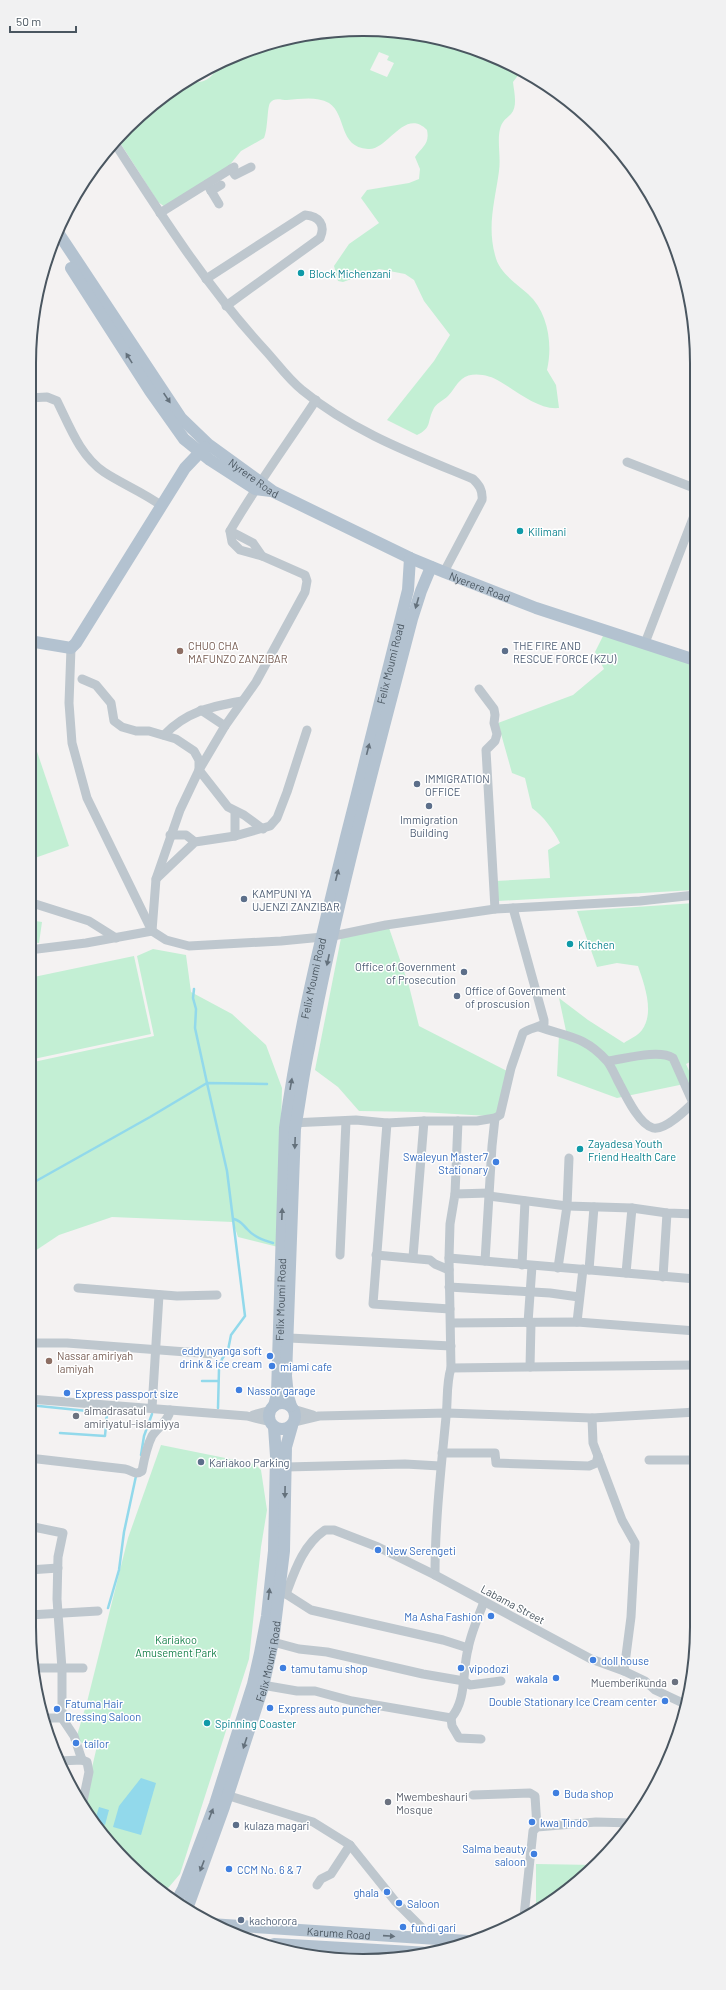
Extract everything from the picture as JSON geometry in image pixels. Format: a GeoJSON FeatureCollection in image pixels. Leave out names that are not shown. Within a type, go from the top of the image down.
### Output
{"type":"FeatureCollection","features":[{"type":"Feature","properties":{"kind":"main road","name":"Nyrere Road"},"geometry":{"type":"LineString","coordinates":[[61,237],[181,418],[204,448],[210,460],[258,486],[274,492]]}},
{"type":"Feature","properties":{"kind":"main road","name":"Nyrere Road"},"geometry":{"type":"LineString","coordinates":[[58,246],[154,397],[184,438],[204,448]]}},
{"type":"Feature","properties":{"kind":"main road"},"geometry":{"type":"LineString","coordinates":[[36,641],[71,648],[96,613],[186,468],[204,448]]}},
{"type":"Feature","properties":{"kind":"main road","name":"Nyerere Road"},"geometry":{"type":"LineString","coordinates":[[274,492],[431,567],[536,608],[690,658]]}},
{"type":"Feature","properties":{"kind":"main road","name":"Felix Moumi Road"},"geometry":{"type":"LineString","coordinates":[[364,784],[408,590],[410,558]]}},
{"type":"Feature","properties":{"kind":"main road","name":"Felix Moumi Road"},"geometry":{"type":"LineString","coordinates":[[178,1897],[223,1794],[264,1682],[268,1650],[274,1551],[276,1456],[272,1416],[277,1394],[285,1295],[291,1124],[308,1049],[327,937],[358,807],[416,605],[431,567]]}},
{"type":"Feature","properties":{"kind":"main road","name":"Felix Moumi Road"},"geometry":{"type":"LineString","coordinates":[[189,1904],[223,1794],[254,1684],[268,1650],[282,1594],[286,1447],[296,1416],[288,1396],[286,1376],[289,1338],[285,1295]]}},
{"type":"Feature","properties":{"kind":"main road"},"geometry":{"type":"LineString","coordinates":[[292,1408],[285,1403],[272,1416],[285,1429],[293,1424]]}},
{"type":"Feature","properties":{"kind":"main road","name":"Karume Road"},"geometry":{"type":"LineString","coordinates":[[230,1925],[457,1940]]}},
{"type":"Feature","properties":{"kind":"main road","name":"Karume Road"},"geometry":{"type":"LineString","coordinates":[[293,1947],[335,1952]]}},
{"type":"Feature","properties":{"kind":"street"},"geometry":{"type":"LineString","coordinates":[[117,147],[160,213],[226,306],[301,390],[349,423],[382,441],[473,479],[478,484],[482,494],[482,500],[444,572]]}},
{"type":"Feature","properties":{"kind":"street"},"geometry":{"type":"LineString","coordinates":[[160,213],[209,187],[232,168],[235,175],[251,167]]}},
{"type":"Feature","properties":{"kind":"street"},"geometry":{"type":"LineString","coordinates":[[209,187],[221,185]]}},
{"type":"Feature","properties":{"kind":"street"},"geometry":{"type":"LineString","coordinates":[[209,187],[218,204]]}},
{"type":"Feature","properties":{"kind":"street"},"geometry":{"type":"LineString","coordinates":[[206,279],[305,215],[312,215],[321,222],[322,228],[320,238],[226,306]]}},
{"type":"Feature","properties":{"kind":"street"},"geometry":{"type":"LineString","coordinates":[[36,398],[47,397],[57,401],[76,441],[103,472],[143,492],[162,506]]}},
{"type":"Feature","properties":{"kind":"street"},"geometry":{"type":"LineString","coordinates":[[152,931],[156,880],[170,834],[199,770],[224,726],[256,682],[307,586],[307,577],[305,575],[262,556],[240,550],[232,542],[230,531],[258,486],[316,400]]}},
{"type":"Feature","properties":{"kind":"street"},"geometry":{"type":"LineString","coordinates":[[627,462],[690,486]]}},
{"type":"Feature","properties":{"kind":"street"},"geometry":{"type":"LineString","coordinates":[[645,643],[690,524]]}},
{"type":"Feature","properties":{"kind":"street"},"geometry":{"type":"LineString","coordinates":[[71,648],[69,703],[72,743],[87,798],[152,931],[166,940],[189,946],[280,942],[327,937],[400,922],[495,909],[640,901],[690,896]]}},
{"type":"Feature","properties":{"kind":"street"},"geometry":{"type":"LineString","coordinates":[[82,679],[96,685],[111,703],[114,721],[122,727],[136,731],[149,731],[164,735],[176,739],[194,751],[199,760],[199,770],[228,807],[235,812],[244,815],[262,829]]}},
{"type":"Feature","properties":{"kind":"street"},"geometry":{"type":"LineString","coordinates":[[479,689],[494,710],[494,724],[497,734],[495,742],[486,750],[495,909]]}},
{"type":"Feature","properties":{"kind":"street"},"geometry":{"type":"LineString","coordinates":[[164,735],[186,716],[201,710],[242,701]]}},
{"type":"Feature","properties":{"kind":"street"},"geometry":{"type":"LineString","coordinates":[[201,710],[224,726]]}},
{"type":"Feature","properties":{"kind":"street"},"geometry":{"type":"LineString","coordinates":[[156,880],[195,842],[235,836],[270,826],[277,818],[307,730]]}},
{"type":"Feature","properties":{"kind":"street"},"geometry":{"type":"LineString","coordinates":[[235,812],[235,836]]}},
{"type":"Feature","properties":{"kind":"street"},"geometry":{"type":"LineString","coordinates":[[170,834],[186,835],[195,842]]}},
{"type":"Feature","properties":{"kind":"street"},"geometry":{"type":"LineString","coordinates":[[36,904],[89,922],[116,938]]}},
{"type":"Feature","properties":{"kind":"street"},"geometry":{"type":"LineString","coordinates":[[291,1124],[346,1121],[387,1123],[477,1121],[495,1118],[500,1115],[511,1068],[523,1033],[526,1030],[539,1027],[544,1024],[543,1013],[513,908]]}},
{"type":"Feature","properties":{"kind":"street"},"geometry":{"type":"LineString","coordinates":[[36,949],[116,938],[152,931]]}},
{"type":"Feature","properties":{"kind":"street"},"geometry":{"type":"LineString","coordinates":[[539,1027],[582,1039],[608,1062],[632,1106],[645,1123],[654,1128],[661,1128],[690,1105]]}},
{"type":"Feature","properties":{"kind":"street"},"geometry":{"type":"LineString","coordinates":[[608,1062],[656,1054],[668,1056],[673,1058],[690,1091]]}},
{"type":"Feature","properties":{"kind":"street"},"geometry":{"type":"LineString","coordinates":[[485,1261],[495,1118]]}},
{"type":"Feature","properties":{"kind":"street"},"geometry":{"type":"LineString","coordinates":[[340,1255],[346,1121]]}},
{"type":"Feature","properties":{"kind":"street"},"geometry":{"type":"LineString","coordinates":[[413,1257],[424,1121]]}},
{"type":"Feature","properties":{"kind":"street"},"geometry":{"type":"LineString","coordinates":[[435,1575],[435,1524],[440,1466],[447,1413],[448,1378],[452,1368],[449,1258],[450,1224],[455,1194],[458,1121]]}},
{"type":"Feature","properties":{"kind":"street"},"geometry":{"type":"LineString","coordinates":[[387,1123],[372,1304],[450,1309]]}},
{"type":"Feature","properties":{"kind":"street"},"geometry":{"type":"LineString","coordinates":[[558,1268],[567,1206],[570,1158]]}},
{"type":"Feature","properties":{"kind":"street"},"geometry":{"type":"LineString","coordinates":[[455,1194],[489,1195],[567,1206],[632,1208],[667,1213],[690,1214]]}},
{"type":"Feature","properties":{"kind":"street"},"geometry":{"type":"LineString","coordinates":[[522,1265],[525,1201]]}},
{"type":"Feature","properties":{"kind":"street"},"geometry":{"type":"LineString","coordinates":[[577,1322],[579,1297],[586,1270],[594,1207]]}},
{"type":"Feature","properties":{"kind":"street"},"geometry":{"type":"LineString","coordinates":[[626,1273],[632,1208]]}},
{"type":"Feature","properties":{"kind":"street"},"geometry":{"type":"LineString","coordinates":[[663,1277],[667,1213]]}},
{"type":"Feature","properties":{"kind":"street"},"geometry":{"type":"LineString","coordinates":[[376,1255],[413,1257],[430,1260],[435,1264],[449,1270]]}},
{"type":"Feature","properties":{"kind":"street"},"geometry":{"type":"LineString","coordinates":[[449,1258],[663,1277],[690,1278]]}},
{"type":"Feature","properties":{"kind":"street"},"geometry":{"type":"LineString","coordinates":[[530,1367],[530,1292],[532,1266]]}},
{"type":"Feature","properties":{"kind":"street"},"geometry":{"type":"LineString","coordinates":[[449,1287],[530,1292],[579,1297]]}},
{"type":"Feature","properties":{"kind":"street"},"geometry":{"type":"LineString","coordinates":[[78,1288],[159,1295],[217,1296]]}},
{"type":"Feature","properties":{"kind":"street"},"geometry":{"type":"LineString","coordinates":[[152,1408],[159,1295]]}},
{"type":"Feature","properties":{"kind":"street"},"geometry":{"type":"LineString","coordinates":[[451,1323],[577,1322],[690,1327]]}},
{"type":"Feature","properties":{"kind":"street"},"geometry":{"type":"LineString","coordinates":[[289,1338],[451,1346]]}},
{"type":"Feature","properties":{"kind":"street"},"geometry":{"type":"LineString","coordinates":[[36,1343],[67,1343],[213,1354]]}},
{"type":"Feature","properties":{"kind":"street"},"geometry":{"type":"LineString","coordinates":[[452,1368],[690,1365]]}},
{"type":"Feature","properties":{"kind":"street"},"geometry":{"type":"LineString","coordinates":[[36,1399],[247,1416],[272,1416]]}},
{"type":"Feature","properties":{"kind":"street"},"geometry":{"type":"LineString","coordinates":[[292,1408],[303,1413],[319,1416],[447,1413],[592,1418],[690,1412]]}},
{"type":"Feature","properties":{"kind":"street"},"geometry":{"type":"LineString","coordinates":[[36,1459],[124,1469],[136,1473],[142,1470],[153,1434],[167,1419],[170,1410]]}},
{"type":"Feature","properties":{"kind":"street"},"geometry":{"type":"LineString","coordinates":[[293,1424],[319,1416]]}},
{"type":"Feature","properties":{"kind":"street"},"geometry":{"type":"LineString","coordinates":[[592,1418],[593,1443],[622,1520],[635,1543],[631,1617],[624,1671]]}},
{"type":"Feature","properties":{"kind":"street"},"geometry":{"type":"LineString","coordinates":[[442,1453],[495,1453],[496,1463],[589,1466],[596,1463],[598,1456]]}},
{"type":"Feature","properties":{"kind":"street"},"geometry":{"type":"LineString","coordinates":[[649,1460],[690,1460]]}},
{"type":"Feature","properties":{"kind":"street"},"geometry":{"type":"LineString","coordinates":[[286,1467],[375,1464],[440,1466]]}},
{"type":"Feature","properties":{"kind":"street"},"geometry":{"type":"LineString","coordinates":[[36,1527],[63,1533],[58,1568],[58,1614],[62,1668],[62,1718],[74,1736],[82,1760]]}},
{"type":"Feature","properties":{"kind":"street","name":"Labama Street"},"geometry":{"type":"LineString","coordinates":[[282,1594],[300,1557],[314,1539],[325,1530],[334,1530],[378,1547],[435,1575],[591,1659],[624,1671],[645,1681],[656,1690],[681,1702]]}},
{"type":"Feature","properties":{"kind":"street"},"geometry":{"type":"LineString","coordinates":[[36,1570],[58,1568]]}},
{"type":"Feature","properties":{"kind":"street"},"geometry":{"type":"LineString","coordinates":[[282,1594],[311,1610],[443,1640],[468,1648]]}},
{"type":"Feature","properties":{"kind":"street"},"geometry":{"type":"LineString","coordinates":[[450,1718],[456,1712],[464,1681],[468,1648],[484,1602]]}},
{"type":"Feature","properties":{"kind":"street"},"geometry":{"type":"LineString","coordinates":[[36,1615],[98,1612]]}},
{"type":"Feature","properties":{"kind":"street"},"geometry":{"type":"LineString","coordinates":[[268,1650],[299,1649],[327,1652],[423,1674],[464,1681],[470,1685],[501,1681]]}},
{"type":"Feature","properties":{"kind":"street"},"geometry":{"type":"LineString","coordinates":[[39,1668],[83,1668]]}},
{"type":"Feature","properties":{"kind":"street"},"geometry":{"type":"LineString","coordinates":[[264,1682],[268,1686],[298,1691],[315,1691],[352,1701],[450,1718]]}},
{"type":"Feature","properties":{"kind":"street"},"geometry":{"type":"LineString","coordinates":[[49,1718],[62,1718]]}},
{"type":"Feature","properties":{"kind":"street"},"geometry":{"type":"LineString","coordinates":[[450,1718],[452,1726],[459,1738],[481,1739]]}},
{"type":"Feature","properties":{"kind":"street"},"geometry":{"type":"LineString","coordinates":[[65,1761],[82,1760],[87,1762],[89,1772],[84,1797]]}},
{"type":"Feature","properties":{"kind":"street"},"geometry":{"type":"LineString","coordinates":[[473,1795],[530,1793],[535,1796],[537,1827]]}},
{"type":"Feature","properties":{"kind":"street"},"geometry":{"type":"LineString","coordinates":[[223,1794],[313,1822],[350,1845],[396,1901],[421,1927],[428,1939]]}},
{"type":"Feature","properties":{"kind":"street"},"geometry":{"type":"LineString","coordinates":[[524,1911],[532,1831],[537,1827],[596,1822],[624,1823]]}},
{"type":"Feature","properties":{"kind":"street"},"geometry":{"type":"LineString","coordinates":[[316,1885],[321,1879],[331,1874],[350,1845]]}},
{"type":"Feature","properties":{"kind":"green space"},"geometry":{"type":"Polygon","coordinates":[[[363,36],[406,39],[448,47],[488,61],[518,75],[513,82],[515,99],[513,111],[504,120],[499,134],[499,166],[492,223],[493,244],[495,255],[500,267],[508,277],[535,301],[544,319],[549,339],[549,360],[547,370],[556,385],[559,408],[551,408],[536,403],[495,379],[480,375],[470,375],[462,379],[448,396],[434,408],[427,427],[417,435],[387,420],[434,361],[450,335],[424,301],[414,280],[405,274],[379,269],[343,282],[338,281],[334,266],[349,244],[379,223],[361,198],[367,190],[409,183],[419,179],[420,169],[415,157],[425,145],[428,135],[427,130],[419,124],[403,126],[382,144],[375,148],[368,149],[358,147],[352,143],[347,137],[335,108],[329,103],[319,99],[274,100],[269,106],[264,138],[241,151],[228,167],[165,207],[158,202],[121,143],[147,117],[181,91],[197,82],[206,80],[218,70],[238,61],[278,47],[320,39],[363,36]],[[379,52],[370,70],[387,77],[394,63],[387,60],[389,56],[379,52]]]}},
{"type":"Feature","properties":{"kind":"green space"},"geometry":{"type":"Polygon","coordinates":[[[605,632],[690,660],[690,890],[498,901],[496,881],[550,878],[548,850],[560,843],[548,824],[532,808],[525,778],[512,773],[498,723],[573,695],[604,669],[595,652],[605,632]]]}},
{"type":"Feature","properties":{"kind":"green space"},"geometry":{"type":"Polygon","coordinates":[[[36,749],[69,846],[36,858],[36,749]]]}},
{"type":"Feature","properties":{"kind":"green space"},"geometry":{"type":"Polygon","coordinates":[[[690,903],[690,1062],[686,1064],[690,1073],[690,1083],[617,1098],[557,1076],[559,1034],[566,1031],[559,998],[588,1020],[624,1043],[636,1036],[642,1030],[648,1015],[647,998],[638,966],[617,963],[597,967],[577,911],[690,903]]]}},
{"type":"Feature","properties":{"kind":"green space"},"geometry":{"type":"Polygon","coordinates":[[[36,921],[42,922],[39,943],[36,943],[36,921]]]}},
{"type":"Feature","properties":{"kind":"green space"},"geometry":{"type":"Polygon","coordinates":[[[388,925],[409,986],[419,1026],[507,1071],[498,1113],[488,1116],[421,1112],[359,1111],[338,1087],[315,1070],[341,938],[388,925]]]}},
{"type":"Feature","properties":{"kind":"green space"},"geometry":{"type":"Polygon","coordinates":[[[153,949],[186,955],[191,992],[232,1014],[266,1045],[282,1088],[278,1247],[238,1237],[233,1222],[112,1217],[59,1235],[36,1250],[36,1061],[154,1036],[137,956],[153,949]]]}},
{"type":"Feature","properties":{"kind":"green space"},"geometry":{"type":"Polygon","coordinates":[[[134,956],[151,1034],[36,1059],[36,977],[134,956]]]}},
{"type":"Feature","properties":{"kind":"green space","name":"Kariakoo Amusement Park"},"geometry":{"type":"Polygon","coordinates":[[[161,1445],[255,1464],[261,1470],[267,1510],[261,1547],[249,1659],[180,1874],[167,1888],[147,1873],[117,1843],[91,1809],[85,1798],[97,1746],[78,1742],[78,1732],[87,1702],[128,1538],[161,1445]]]}},
{"type":"Feature","properties":{"kind":"green space"},"geometry":{"type":"Polygon","coordinates":[[[536,1864],[587,1865],[579,1873],[536,1904],[536,1864]]]}},
{"type":"Feature","properties":{"kind":"water"},"geometry":{"type":"Polygon","coordinates":[[[141,1778],[156,1783],[141,1835],[113,1827],[119,1806],[141,1778]]]}},
{"type":"Feature","properties":{"kind":"water"},"geometry":{"type":"Polygon","coordinates":[[[99,1807],[109,1810],[105,1825],[96,1816],[99,1807]]]}},
{"type":"Feature","properties":{"kind":"waterway"},"geometry":{"type":"LineString","coordinates":[[36,1181],[207,1083],[195,1028],[196,1009],[193,998],[194,989]]}},
{"type":"Feature","properties":{"kind":"waterway"},"geometry":{"type":"LineString","coordinates":[[218,1408],[219,1369],[222,1359],[228,1350],[231,1335],[245,1316],[227,1171],[207,1083],[267,1084]]}},
{"type":"Feature","properties":{"kind":"waterway"},"geometry":{"type":"LineString","coordinates":[[234,1219],[240,1222],[256,1236],[273,1243]]}},
{"type":"Feature","properties":{"kind":"waterway"},"geometry":{"type":"LineString","coordinates":[[202,1381],[218,1381]]}},
{"type":"Feature","properties":{"kind":"waterway"},"geometry":{"type":"LineString","coordinates":[[36,1406],[107,1413],[105,1436],[60,1433]]}},
{"type":"Feature","properties":{"kind":"waterway"},"geometry":{"type":"LineString","coordinates":[[141,1455],[144,1436],[152,1414]]}},
{"type":"Feature","properties":{"kind":"waterway"},"geometry":{"type":"LineString","coordinates":[[108,1608],[119,1570],[124,1532],[136,1476]]}},
{"type":"Feature","properties":{"kind":"place","name":"Block Michenzani"},"geometry":{"type":"Point","coordinates":[301,273]}},
{"type":"Feature","properties":{"kind":"place","name":"Kilimani"},"geometry":{"type":"Point","coordinates":[520,531]}},
{"type":"Feature","properties":{"kind":"place","name":"CHUO CHA MAFUNZO ZANZIBAR"},"geometry":{"type":"Point","coordinates":[180,651]}},
{"type":"Feature","properties":{"kind":"place","name":"THE FIRE AND RESCUE FORCE (KZU)"},"geometry":{"type":"Point","coordinates":[505,651]}},
{"type":"Feature","properties":{"kind":"place","name":"IMMIGRATION OFFICE"},"geometry":{"type":"Point","coordinates":[417,784]}},
{"type":"Feature","properties":{"kind":"place","name":"Immigration Building"},"geometry":{"type":"Point","coordinates":[429,806]}},
{"type":"Feature","properties":{"kind":"place","name":"KAMPUNI YA UJENZI ZANZIBAR"},"geometry":{"type":"Point","coordinates":[244,899]}},
{"type":"Feature","properties":{"kind":"place","name":"Kitchen"},"geometry":{"type":"Point","coordinates":[570,944]}},
{"type":"Feature","properties":{"kind":"place","name":"Office of Government of Prosecution"},"geometry":{"type":"Point","coordinates":[464,972]}},
{"type":"Feature","properties":{"kind":"place","name":"Office of Government of proscusion"},"geometry":{"type":"Point","coordinates":[457,996]}},
{"type":"Feature","properties":{"kind":"place","name":"Zayadesa Youth Friend Health Care"},"geometry":{"type":"Point","coordinates":[580,1149]}},
{"type":"Feature","properties":{"kind":"place","name":"Swaleyun Master7 Stationary"},"geometry":{"type":"Point","coordinates":[496,1162]}},
{"type":"Feature","properties":{"kind":"place","name":"eddy nyanga soft drink & ice cream"},"geometry":{"type":"Point","coordinates":[270,1356]}},
{"type":"Feature","properties":{"kind":"place","name":"Nassar amiriyah Iamiyah"},"geometry":{"type":"Point","coordinates":[49,1361]}},
{"type":"Feature","properties":{"kind":"place","name":"miami cafe"},"geometry":{"type":"Point","coordinates":[272,1366]}},
{"type":"Feature","properties":{"kind":"place","name":"Nassor garage"},"geometry":{"type":"Point","coordinates":[239,1390]}},
{"type":"Feature","properties":{"kind":"place","name":"Express passport size"},"geometry":{"type":"Point","coordinates":[67,1393]}},
{"type":"Feature","properties":{"kind":"place","name":"almadrasatul amiriyatul-islamiyya"},"geometry":{"type":"Point","coordinates":[76,1416]}},
{"type":"Feature","properties":{"kind":"place","name":"Kariakoo Parking"},"geometry":{"type":"Point","coordinates":[201,1462]}},
{"type":"Feature","properties":{"kind":"place","name":"New Serengeti"},"geometry":{"type":"Point","coordinates":[378,1550]}},
{"type":"Feature","properties":{"kind":"place","name":"Ma Asha Fashion"},"geometry":{"type":"Point","coordinates":[491,1616]}},
{"type":"Feature","properties":{"kind":"place","name":"doll house"},"geometry":{"type":"Point","coordinates":[593,1660]}},
{"type":"Feature","properties":{"kind":"place","name":"tamu tamu shop"},"geometry":{"type":"Point","coordinates":[283,1668]}},
{"type":"Feature","properties":{"kind":"place","name":"vipodozi"},"geometry":{"type":"Point","coordinates":[461,1668]}},
{"type":"Feature","properties":{"kind":"place","name":"wakala"},"geometry":{"type":"Point","coordinates":[556,1678]}},
{"type":"Feature","properties":{"kind":"place","name":"Muemberikunda"},"geometry":{"type":"Point","coordinates":[675,1682]}},
{"type":"Feature","properties":{"kind":"place","name":"Double Stationary Ice Cream center"},"geometry":{"type":"Point","coordinates":[665,1701]}},
{"type":"Feature","properties":{"kind":"place","name":"Express auto puncher"},"geometry":{"type":"Point","coordinates":[270,1708]}},
{"type":"Feature","properties":{"kind":"place","name":"Fatuma Hair Dressing Saloon"},"geometry":{"type":"Point","coordinates":[57,1709]}},
{"type":"Feature","properties":{"kind":"place","name":"Spinning Coaster"},"geometry":{"type":"Point","coordinates":[207,1723]}},
{"type":"Feature","properties":{"kind":"place","name":"tailor"},"geometry":{"type":"Point","coordinates":[76,1743]}},
{"type":"Feature","properties":{"kind":"place","name":"Buda shop"},"geometry":{"type":"Point","coordinates":[556,1793]}},
{"type":"Feature","properties":{"kind":"place","name":"Mwembeshauri Mosque"},"geometry":{"type":"Point","coordinates":[388,1802]}},
{"type":"Feature","properties":{"kind":"place","name":"kwa Tindo"},"geometry":{"type":"Point","coordinates":[532,1822]}},
{"type":"Feature","properties":{"kind":"place","name":"kulaza magari"},"geometry":{"type":"Point","coordinates":[236,1825]}},
{"type":"Feature","properties":{"kind":"place","name":"Salma beauty saloon"},"geometry":{"type":"Point","coordinates":[534,1854]}},
{"type":"Feature","properties":{"kind":"place","name":"CCM No. 6 & 7"},"geometry":{"type":"Point","coordinates":[229,1869]}},
{"type":"Feature","properties":{"kind":"place","name":"ghala"},"geometry":{"type":"Point","coordinates":[387,1892]}},
{"type":"Feature","properties":{"kind":"place","name":"Saloon"},"geometry":{"type":"Point","coordinates":[399,1903]}},
{"type":"Feature","properties":{"kind":"place","name":"kachorora"},"geometry":{"type":"Point","coordinates":[241,1920]}},
{"type":"Feature","properties":{"kind":"place","name":"fundi gari"},"geometry":{"type":"Point","coordinates":[403,1927]}}]}
